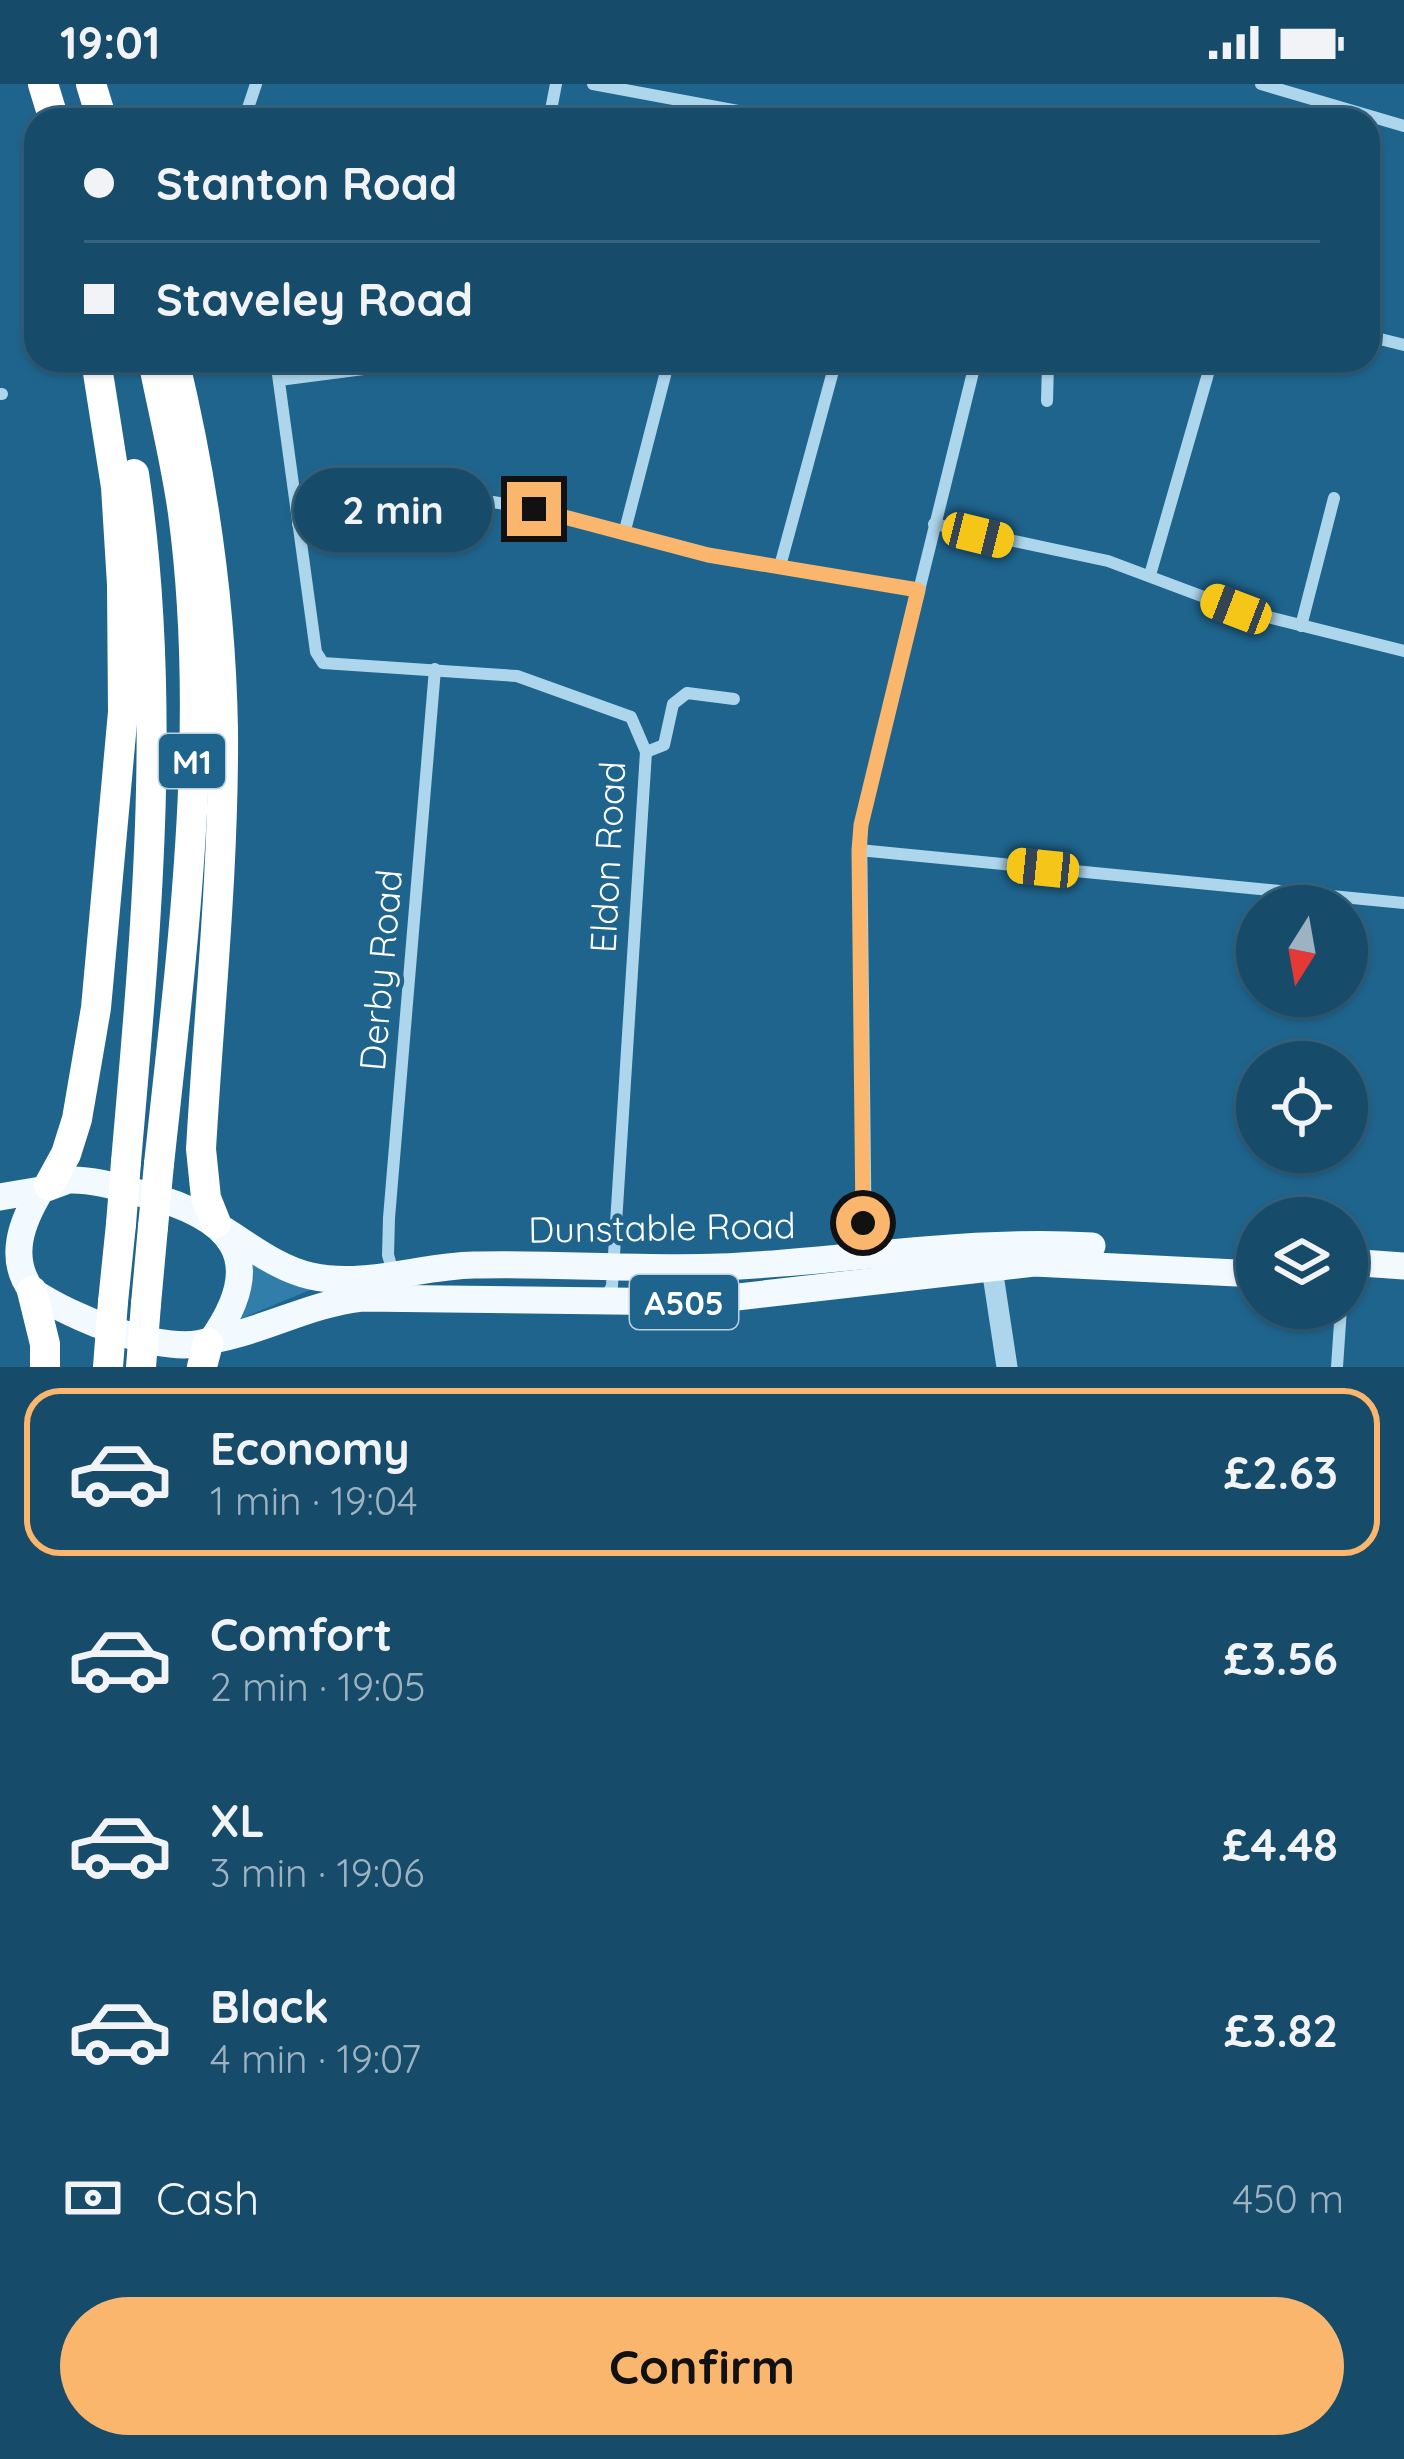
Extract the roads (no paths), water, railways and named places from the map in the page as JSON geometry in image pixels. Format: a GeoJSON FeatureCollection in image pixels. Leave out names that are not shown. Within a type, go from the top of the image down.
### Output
{"type":"FeatureCollection","features":[{"type":"Feature","properties":{"kind":"highway"},"geometry":{"type":"LineString","coordinates":[[45,1187],[66,1154],[76,1119],[95,1008],[123,712],[116,487],[98,372]]}},
{"type":"Feature","properties":{"kind":"highway","name":"M1"},"geometry":{"type":"LineString","coordinates":[[108,1367],[144,958],[154,697],[148,591],[118,372]]}},
{"type":"Feature","properties":{"kind":"highway","name":"M1"},"geometry":{"type":"LineString","coordinates":[[141,1367],[189,850],[193,640],[183,513],[155,372]]}},
{"type":"Feature","properties":{"kind":"highway"},"geometry":{"type":"LineString","coordinates":[[176,372],[208,534],[220,682],[222,802],[201,1149],[206,1198],[220,1226]]}},
{"type":"Feature","properties":{"kind":"highway"},"geometry":{"type":"LineString","coordinates":[[29,1287],[45,1344],[45,1367]]}},
{"type":"Feature","properties":{"kind":"main road"},"geometry":{"type":"LineString","coordinates":[[0,1197],[85,1180],[172,1202],[220,1226],[239,1266],[240,1279],[233,1304],[207,1350],[165,1345],[70,1311],[29,1287],[0,1262]]}},
{"type":"Feature","properties":{"kind":"main road"},"geometry":{"type":"LineString","coordinates":[[29,1287],[19,1238],[45,1187]]}},
{"type":"Feature","properties":{"kind":"main road","name":"Dunstable Road"},"geometry":{"type":"LineString","coordinates":[[220,1226],[285,1268],[345,1280],[468,1265],[718,1267],[990,1255],[1236,1256]]}},
{"type":"Feature","properties":{"kind":"main road","name":"Dunstable Road"},"geometry":{"type":"LineString","coordinates":[[207,1350],[299,1311],[362,1298],[722,1300],[990,1255],[1236,1273]]}},
{"type":"Feature","properties":{"kind":"main road"},"geometry":{"type":"LineString","coordinates":[[1368,1263],[1404,1266]]}},
{"type":"Feature","properties":{"kind":"main road"},"geometry":{"type":"LineString","coordinates":[[1368,1281],[1404,1284]]}},
{"type":"Feature","properties":{"kind":"street"},"geometry":{"type":"LineString","coordinates":[[592,84],[722,108]]}},
{"type":"Feature","properties":{"kind":"street"},"geometry":{"type":"LineString","coordinates":[[1261,84],[1343,108]]}},
{"type":"Feature","properties":{"kind":"street","name":"Eldon Road"},"geometry":{"type":"LineString","coordinates":[[278,372],[316,652],[323,663],[517,676],[631,717],[646,752],[612,1286],[601,1302]]}},
{"type":"Feature","properties":{"kind":"street"},"geometry":{"type":"LineString","coordinates":[[279,380],[341,372]]}},
{"type":"Feature","properties":{"kind":"street"},"geometry":{"type":"LineString","coordinates":[[625,534],[667,372]]}},
{"type":"Feature","properties":{"kind":"street"},"geometry":{"type":"LineString","coordinates":[[780,566],[833,372]]}},
{"type":"Feature","properties":{"kind":"street"},"geometry":{"type":"LineString","coordinates":[[866,1258],[861,825],[973,372]]}},
{"type":"Feature","properties":{"kind":"street"},"geometry":{"type":"LineString","coordinates":[[1047,401],[1048,372]]}},
{"type":"Feature","properties":{"kind":"street"},"geometry":{"type":"LineString","coordinates":[[1150,575],[1209,372]]}},
{"type":"Feature","properties":{"kind":"street"},"geometry":{"type":"LineString","coordinates":[[1301,626],[1334,498]]}},
{"type":"Feature","properties":{"kind":"street"},"geometry":{"type":"LineString","coordinates":[[298,524],[493,502],[708,555],[918,590]]}},
{"type":"Feature","properties":{"kind":"street"},"geometry":{"type":"LineString","coordinates":[[934,524],[1108,561],[1236,609],[1404,651]]}},
{"type":"Feature","properties":{"kind":"street","name":"Derby Road"},"geometry":{"type":"LineString","coordinates":[[394,1276],[388,1255],[389,1217],[435,669]]}},
{"type":"Feature","properties":{"kind":"street"},"geometry":{"type":"LineString","coordinates":[[646,752],[664,745],[673,704],[687,693],[734,699]]}},
{"type":"Feature","properties":{"kind":"street"},"geometry":{"type":"LineString","coordinates":[[859,850],[1404,903]]}},
{"type":"Feature","properties":{"kind":"street"},"geometry":{"type":"LineString","coordinates":[[990,1255],[1007,1367]]}},
{"type":"Feature","properties":{"kind":"street"},"geometry":{"type":"LineString","coordinates":[[1337,1367],[1340,1329]]}}]}
